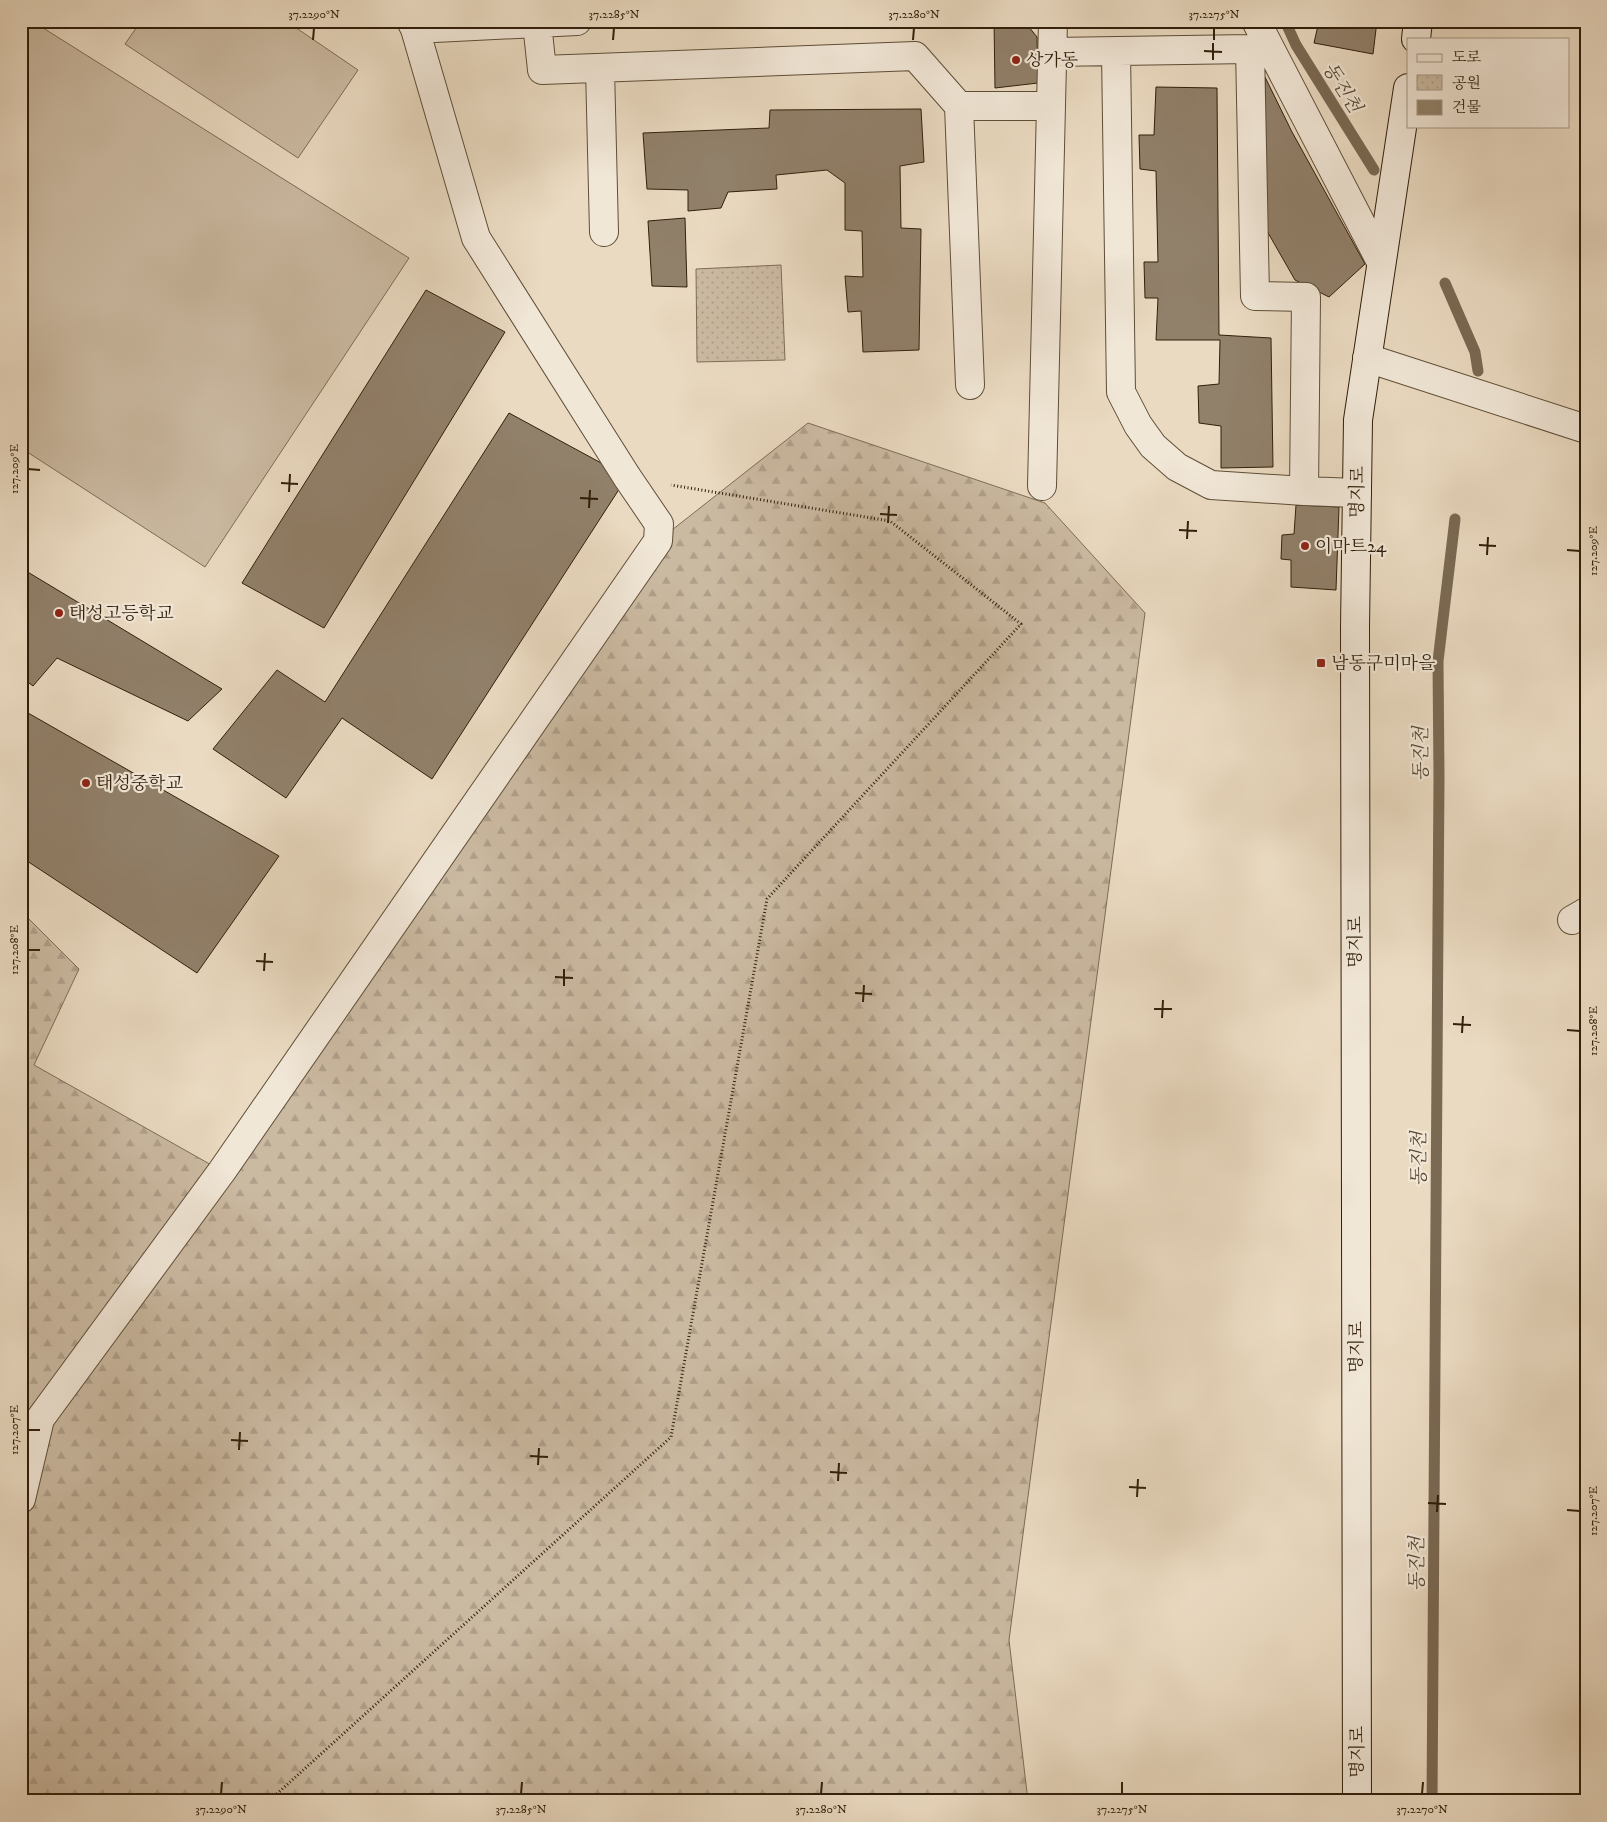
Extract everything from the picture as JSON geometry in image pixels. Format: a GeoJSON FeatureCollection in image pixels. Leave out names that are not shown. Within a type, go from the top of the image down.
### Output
{"type":"FeatureCollection","features":[{"type":"Feature","properties":{"kind":"street"},"geometry":{"type":"LineString","coordinates":[[21,1499],[40,1419],[222,1172],[658,541],[659,524],[627,477],[476,238],[413,25],[577,21]]}},
{"type":"Feature","properties":{"kind":"street"},"geometry":{"type":"LineString","coordinates":[[1042,486],[1053,21]]}},
{"type":"Feature","properties":{"kind":"street"},"geometry":{"type":"LineString","coordinates":[[1256,21],[1382,262]]}},
{"type":"Feature","properties":{"kind":"street"},"geometry":{"type":"LineString","coordinates":[[1416,38],[1418,21]]}},
{"type":"Feature","properties":{"kind":"street"},"geometry":{"type":"LineString","coordinates":[[537,23],[542,70],[915,56],[959,106],[970,385]]}},
{"type":"Feature","properties":{"kind":"street"},"geometry":{"type":"LineString","coordinates":[[1052,52],[1250,50],[1255,296],[1306,297],[1304,491]]}},
{"type":"Feature","properties":{"kind":"street"},"geometry":{"type":"LineString","coordinates":[[1116,52],[1121,392],[1138,425],[1153,446],[1177,467],[1211,485],[1357,493]]}},
{"type":"Feature","properties":{"kind":"street"},"geometry":{"type":"LineString","coordinates":[[600,68],[604,232]]}},
{"type":"Feature","properties":{"kind":"street","name":"명지로"},"geometry":{"type":"LineString","coordinates":[[1357,1801],[1355,676],[1358,420],[1407,95]]}},
{"type":"Feature","properties":{"kind":"street"},"geometry":{"type":"LineString","coordinates":[[959,106],[1050,106]]}},
{"type":"Feature","properties":{"kind":"street"},"geometry":{"type":"LineString","coordinates":[[1367,358],[1586,429]]}},
{"type":"Feature","properties":{"kind":"path"},"geometry":{"type":"LineString","coordinates":[[269,1801],[671,1436],[768,899],[1022,624],[890,521],[627,477]]}},
{"type":"Feature","properties":{"kind":"green space"},"geometry":{"type":"Polygon","coordinates":[[[21,21],[32,21],[409,258],[205,567],[21,448],[21,21]]]}},
{"type":"Feature","properties":{"kind":"green space"},"geometry":{"type":"Polygon","coordinates":[[[141,21],[286,21],[358,70],[298,158],[125,44],[141,21]]]}},
{"type":"Feature","properties":{"kind":"green space"},"geometry":{"type":"Polygon","coordinates":[[[781,265],[785,360],[697,362],[696,269],[781,265]]]}},
{"type":"Feature","properties":{"kind":"green space"},"geometry":{"type":"Polygon","coordinates":[[[808,423],[1045,503],[1145,613],[1009,1640],[1028,1801],[21,1801],[21,911],[79,969],[34,1065],[222,1171],[658,541],[808,423]]]}},
{"type":"Feature","properties":{"kind":"building","name":"상가동"},"geometry":{"type":"Polygon","coordinates":[[[994,21],[1024,21],[1037,37],[1038,83],[995,88],[994,21]]]}},
{"type":"Feature","properties":{"kind":"building"},"geometry":{"type":"Polygon","coordinates":[[[1118,21],[1174,21],[1174,25],[1119,27],[1118,21]]]}},
{"type":"Feature","properties":{"kind":"building"},"geometry":{"type":"Polygon","coordinates":[[[1319,21],[1377,21],[1373,54],[1314,43],[1319,21]]]}},
{"type":"Feature","properties":{"kind":"building"},"geometry":{"type":"Polygon","coordinates":[[[1265,77],[1292,132],[1365,264],[1329,297],[1295,280],[1263,224],[1265,77]]]}},
{"type":"Feature","properties":{"kind":"building"},"geometry":{"type":"Polygon","coordinates":[[[1156,87],[1217,88],[1219,335],[1271,338],[1273,467],[1221,468],[1221,426],[1199,423],[1198,386],[1219,384],[1220,340],[1156,340],[1158,298],[1145,298],[1144,262],[1158,262],[1156,171],[1140,169],[1139,135],[1154,135],[1156,87]]]}},
{"type":"Feature","properties":{"kind":"building"},"geometry":{"type":"Polygon","coordinates":[[[921,109],[924,162],[900,166],[901,228],[921,229],[919,350],[863,352],[861,311],[848,312],[845,276],[863,277],[862,231],[845,230],[845,183],[827,170],[776,175],[777,189],[728,192],[721,208],[688,211],[688,190],[647,189],[643,133],[769,128],[770,110],[921,109]]]}},
{"type":"Feature","properties":{"kind":"building"},"geometry":{"type":"Polygon","coordinates":[[[685,218],[687,287],[652,286],[648,221],[685,218]]]}},
{"type":"Feature","properties":{"kind":"building"},"geometry":{"type":"Polygon","coordinates":[[[426,290],[505,332],[324,628],[242,583],[426,290]]]}},
{"type":"Feature","properties":{"kind":"building"},"geometry":{"type":"Polygon","coordinates":[[[509,413],[627,477],[432,779],[342,718],[286,798],[213,749],[277,670],[325,702],[509,413]]]}},
{"type":"Feature","properties":{"kind":"building"},"geometry":{"type":"Polygon","coordinates":[[[1296,505],[1339,507],[1336,590],[1291,587],[1291,560],[1281,559],[1282,535],[1294,534],[1296,505]]]}},
{"type":"Feature","properties":{"kind":"building","name":"태성고등학교"},"geometry":{"type":"Polygon","coordinates":[[[21,568],[222,689],[188,721],[57,658],[33,686],[21,677],[21,568]]]}},
{"type":"Feature","properties":{"kind":"building","name":"태성중학교"},"geometry":{"type":"Polygon","coordinates":[[[21,709],[279,856],[197,973],[21,857],[21,709]]]}},
{"type":"Feature","properties":{"kind":"waterway","name":"동진천"},"geometry":{"type":"LineString","coordinates":[[1285,21],[1296,45],[1374,170]]}},
{"type":"Feature","properties":{"kind":"waterway","name":"동진천"},"geometry":{"type":"LineString","coordinates":[[1445,283],[1475,352],[1478,371]]}},
{"type":"Feature","properties":{"kind":"waterway","name":"동진천"},"geometry":{"type":"LineString","coordinates":[[1432,1801],[1439,777],[1438,661],[1455,519]]}},
{"type":"Feature","properties":{"kind":"place","name":"상가동"},"geometry":{"type":"Point","coordinates":[1016,60]}},
{"type":"Feature","properties":{"kind":"place","name":"이마트24"},"geometry":{"type":"Point","coordinates":[1305,546]}},
{"type":"Feature","properties":{"kind":"place","name":"태성고등학교"},"geometry":{"type":"Point","coordinates":[59,613]}},
{"type":"Feature","properties":{"kind":"place","name":"남동구미마을"},"geometry":{"type":"Point","coordinates":[1321,663]}},
{"type":"Feature","properties":{"kind":"place","name":"태성중학교"},"geometry":{"type":"Point","coordinates":[86,783]}}]}
